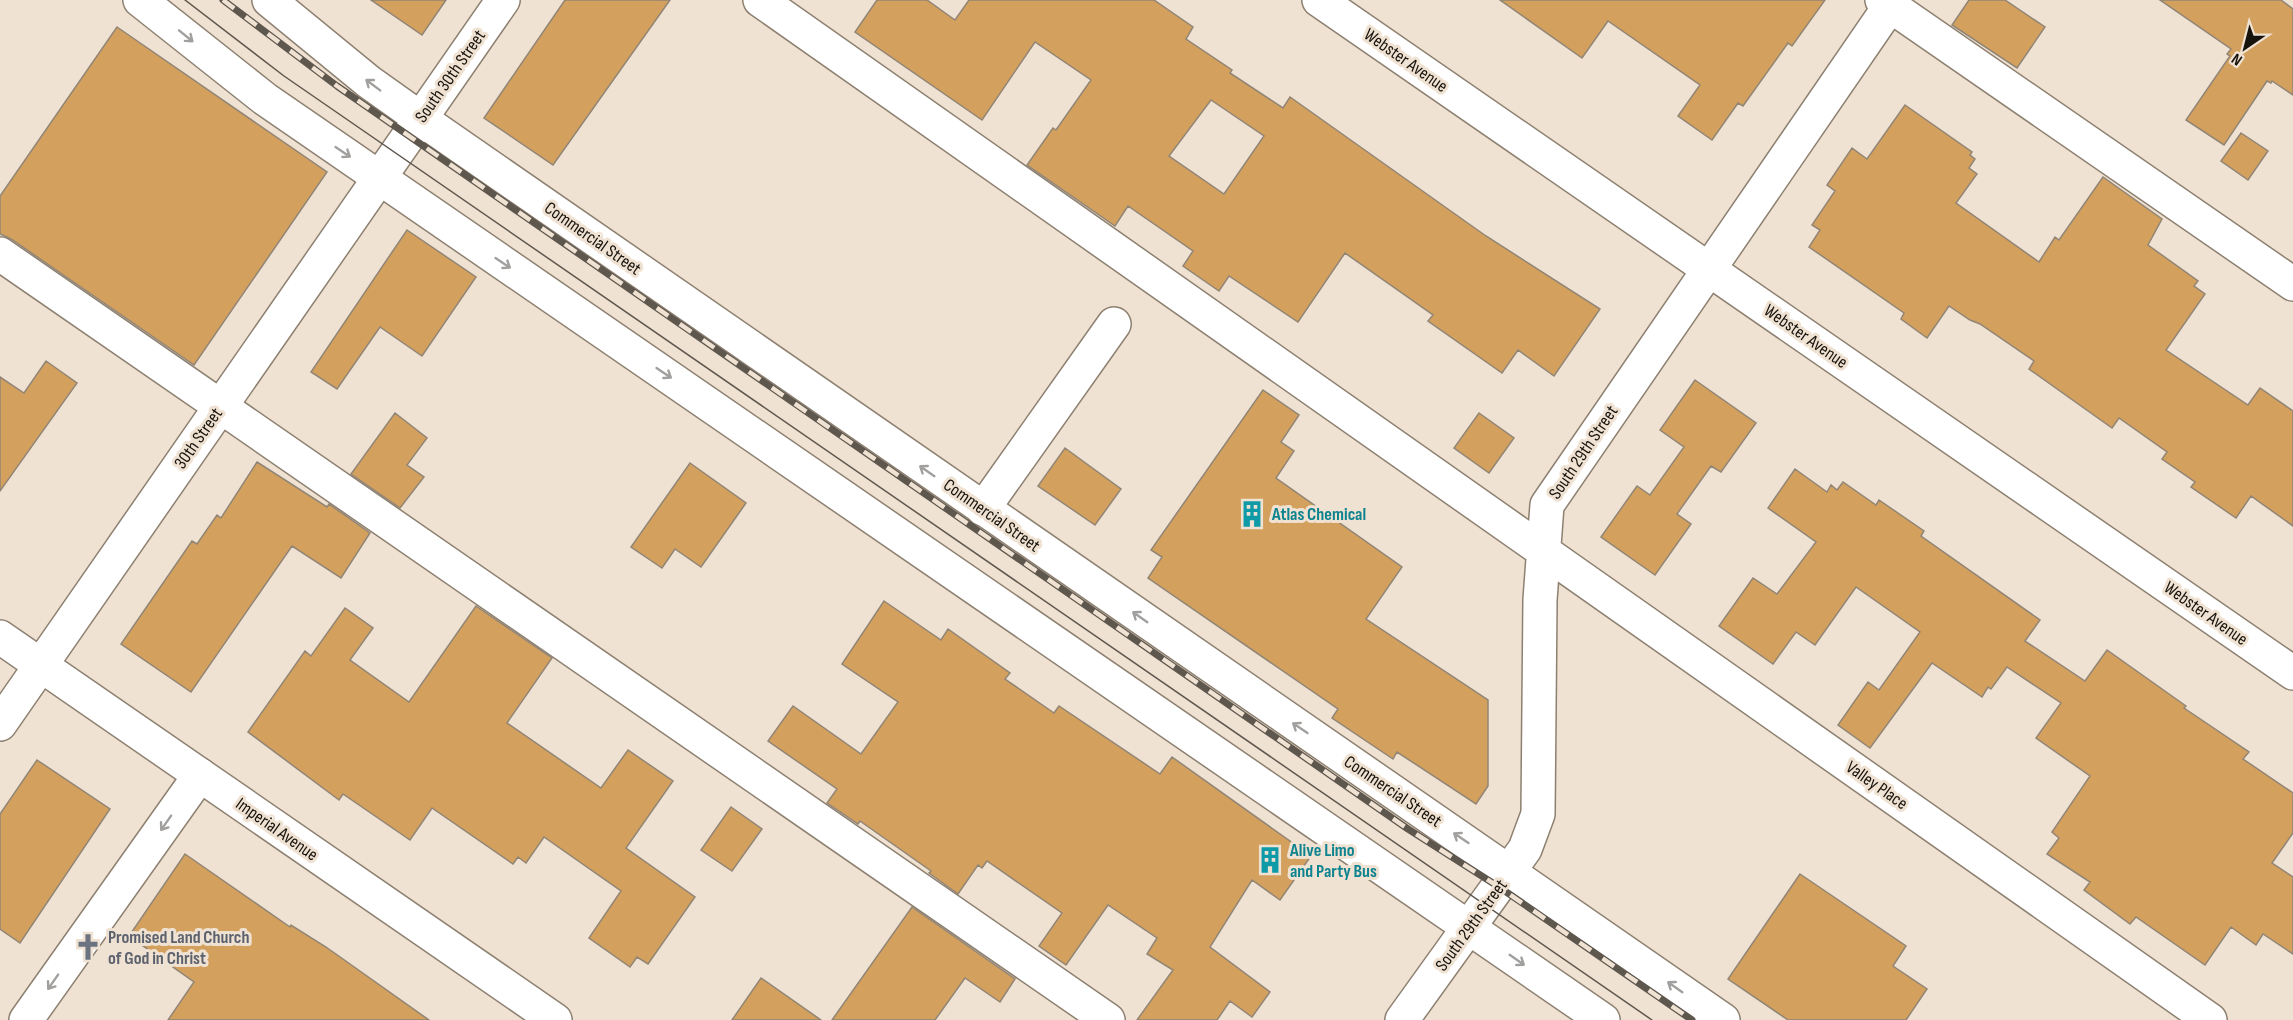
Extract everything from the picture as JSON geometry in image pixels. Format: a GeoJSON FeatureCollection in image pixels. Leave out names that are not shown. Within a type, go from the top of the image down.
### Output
{"type":"FeatureCollection","features":[{"type":"Feature","properties":{"kind":"main road"},"geometry":{"type":"LineString","coordinates":[[140,0],[265,99],[388,165],[1603,1020]]}},
{"type":"Feature","properties":{"kind":"main road","name":"Commercial Street"},"geometry":{"type":"LineString","coordinates":[[269,0],[369,82],[421,119],[1723,1020]]}},
{"type":"Feature","properties":{"kind":"main road","name":"South 30th Street"},"geometry":{"type":"LineString","coordinates":[[388,165],[503,0]]}},
{"type":"Feature","properties":{"kind":"main road","name":"Valley Place"},"geometry":{"type":"LineString","coordinates":[[760,0],[1545,550],[2210,1020]]}},
{"type":"Feature","properties":{"kind":"main road","name":"Webster Avenue"},"geometry":{"type":"LineString","coordinates":[[1319,0],[2293,673]]}},
{"type":"Feature","properties":{"kind":"main road"},"geometry":{"type":"LineString","coordinates":[[1888,2],[2293,284]]}},
{"type":"Feature","properties":{"kind":"main road","name":"South 29th Street"},"geometry":{"type":"LineString","coordinates":[[1402,1020],[1525,849],[1538,814],[1540,600],[1548,505],[1888,2]]}},
{"type":"Feature","properties":{"kind":"main road","name":"30th Street"},"geometry":{"type":"LineString","coordinates":[[0,724],[388,165]]}},
{"type":"Feature","properties":{"kind":"main road"},"geometry":{"type":"LineString","coordinates":[[0,254],[1108,1020]]}},
{"type":"Feature","properties":{"kind":"main road"},"geometry":{"type":"LineString","coordinates":[[983,509],[1114,324]]}},
{"type":"Feature","properties":{"kind":"main road","name":"Imperial Avenue"},"geometry":{"type":"LineString","coordinates":[[0,637],[555,1020]]}},
{"type":"Feature","properties":{"kind":"main road"},"geometry":{"type":"LineString","coordinates":[[26,1020],[200,775]]}},
{"type":"Feature","properties":{"kind":"building"},"geometry":{"type":"Polygon","coordinates":[[[371,0],[446,0],[422,35],[371,0]]]}},
{"type":"Feature","properties":{"kind":"building"},"geometry":{"type":"Polygon","coordinates":[[[565,0],[670,0],[553,165],[484,118],[565,0]]]}},
{"type":"Feature","properties":{"kind":"building"},"geometry":{"type":"Polygon","coordinates":[[[877,0],[927,0],[955,20],[969,0],[1154,0],[1193,27],[1186,39],[1232,70],[1230,73],[1283,108],[1290,97],[1486,236],[1600,309],[1554,376],[1518,350],[1502,373],[1428,321],[1433,315],[1345,253],[1298,322],[1229,276],[1219,291],[1183,266],[1193,251],[1128,206],[1115,226],[1027,165],[1053,128],[1056,130],[1091,80],[1035,42],[982,120],[855,32],[877,0]],[[1211,100],[1169,156],[1224,194],[1264,136],[1211,100]]]}},
{"type":"Feature","properties":{"kind":"building"},"geometry":{"type":"Polygon","coordinates":[[[1500,0],[1825,0],[1792,46],[1788,43],[1743,106],[1738,103],[1712,140],[1678,116],[1700,85],[1608,21],[1582,58],[1500,0]]]}},
{"type":"Feature","properties":{"kind":"building"},"geometry":{"type":"Polygon","coordinates":[[[1969,0],[2005,0],[2045,27],[2017,68],[1952,25],[1969,0]]]}},
{"type":"Feature","properties":{"kind":"building"},"geometry":{"type":"Polygon","coordinates":[[[2160,0],[2281,0],[2293,9],[2293,95],[2272,81],[2271,83],[2267,81],[2224,145],[2186,120],[2230,56],[2227,54],[2231,49],[2160,0]]]}},
{"type":"Feature","properties":{"kind":"building"},"geometry":{"type":"Polygon","coordinates":[[[117,27],[327,172],[194,365],[11,239],[0,234],[0,196],[117,27]]]}},
{"type":"Feature","properties":{"kind":"building"},"geometry":{"type":"Polygon","coordinates":[[[1905,105],[1972,152],[1970,155],[1975,159],[1969,168],[1977,174],[1956,203],[2039,262],[2055,237],[2059,240],[2103,177],[2162,219],[2148,245],[2198,281],[2194,286],[2205,294],[2166,350],[2248,405],[2260,388],[2293,411],[2293,526],[2251,496],[2236,518],[2191,487],[2195,482],[2162,459],[2167,452],[2119,418],[2112,428],[2029,369],[2034,361],[1980,324],[1949,306],[1927,338],[1901,319],[1904,313],[1809,247],[1820,230],[1812,225],[1835,191],[1827,185],[1852,148],[1867,159],[1905,105]]]}},
{"type":"Feature","properties":{"kind":"building"},"geometry":{"type":"Polygon","coordinates":[[[2241,133],[2268,151],[2248,180],[2221,161],[2241,133]]]}},
{"type":"Feature","properties":{"kind":"building"},"geometry":{"type":"Polygon","coordinates":[[[407,230],[476,277],[422,356],[380,327],[337,389],[311,372],[407,230]]]}},
{"type":"Feature","properties":{"kind":"building"},"geometry":{"type":"Polygon","coordinates":[[[46,361],[77,383],[0,491],[0,377],[24,393],[46,361]]]}},
{"type":"Feature","properties":{"kind":"building"},"geometry":{"type":"Polygon","coordinates":[[[1695,380],[1756,423],[1721,472],[1711,466],[1677,514],[1691,524],[1655,575],[1601,537],[1637,486],[1650,495],[1684,447],[1660,430],[1695,380]]]}},
{"type":"Feature","properties":{"kind":"building","name":"Atlas Chemical"},"geometry":{"type":"Polygon","coordinates":[[[1263,390],[1299,415],[1281,442],[1294,451],[1276,478],[1402,567],[1366,619],[1488,700],[1488,786],[1476,804],[1397,752],[1393,759],[1332,718],[1338,709],[1148,578],[1162,557],[1151,550],[1263,390]]]}},
{"type":"Feature","properties":{"kind":"building"},"geometry":{"type":"Polygon","coordinates":[[[395,413],[427,438],[407,465],[424,477],[400,508],[351,474],[395,413]]]}},
{"type":"Feature","properties":{"kind":"building"},"geometry":{"type":"Polygon","coordinates":[[[1479,413],[1514,438],[1489,473],[1454,448],[1479,413]]]}},
{"type":"Feature","properties":{"kind":"building"},"geometry":{"type":"Polygon","coordinates":[[[1065,448],[1121,489],[1095,525],[1038,486],[1065,448]]]}},
{"type":"Feature","properties":{"kind":"building"},"geometry":{"type":"Polygon","coordinates":[[[257,462],[327,507],[329,504],[370,533],[341,578],[292,546],[191,692],[121,644],[192,541],[197,544],[217,515],[221,518],[257,462]]]}},
{"type":"Feature","properties":{"kind":"building"},"geometry":{"type":"Polygon","coordinates":[[[690,463],[746,503],[701,567],[675,549],[662,568],[631,547],[690,463]]]}},
{"type":"Feature","properties":{"kind":"building"},"geometry":{"type":"Polygon","coordinates":[[[1795,469],[1827,492],[1831,485],[1837,490],[1843,482],[1876,505],[1879,500],[1924,531],[1921,536],[2040,620],[2025,641],[2085,681],[2107,650],[2186,706],[2184,708],[2249,752],[2243,759],[2293,793],[2293,833],[2272,863],[2293,877],[2293,954],[2263,934],[2256,945],[2231,927],[2205,965],[2136,917],[2130,924],[2084,890],[2090,882],[2047,854],[2059,838],[2052,832],[2090,776],[2036,738],[2061,703],[2007,667],[1982,697],[1932,663],[1870,748],[1838,725],[1868,682],[1879,690],[1920,632],[1856,587],[1815,645],[1796,632],[1773,664],[1719,626],[1753,578],[1777,594],[1816,542],[1768,508],[1795,469]]]}},
{"type":"Feature","properties":{"kind":"building"},"geometry":{"type":"Polygon","coordinates":[[[884,601],[941,640],[948,629],[1010,673],[1005,679],[1054,713],[1059,706],[1160,774],[1172,757],[1311,856],[1280,900],[1252,880],[1210,947],[1270,992],[1252,1017],[1230,1001],[1217,1020],[1137,1020],[1173,970],[1147,954],[1157,938],[1108,905],[1066,965],[1039,946],[1062,913],[987,861],[982,868],[978,865],[958,894],[929,873],[931,871],[860,821],[858,824],[827,803],[837,789],[768,741],[793,706],[861,754],[898,702],[842,664],[884,601]]]}},
{"type":"Feature","properties":{"kind":"building"},"geometry":{"type":"Polygon","coordinates":[[[476,606],[552,658],[507,723],[601,788],[628,750],[673,781],[626,848],[695,897],[648,964],[637,957],[630,967],[589,938],[621,891],[544,837],[526,863],[518,857],[513,864],[432,808],[410,840],[343,794],[339,800],[248,732],[305,651],[311,656],[345,608],[373,628],[350,660],[409,702],[476,606]]]}},
{"type":"Feature","properties":{"kind":"building"},"geometry":{"type":"Polygon","coordinates":[[[37,760],[110,809],[20,943],[0,929],[0,814],[37,760]]]}},
{"type":"Feature","properties":{"kind":"building"},"geometry":{"type":"Polygon","coordinates":[[[731,807],[762,829],[732,871],[701,850],[731,807]]]}},
{"type":"Feature","properties":{"kind":"building"},"geometry":{"type":"Polygon","coordinates":[[[185,854],[290,927],[291,925],[326,947],[429,1020],[168,1020],[194,982],[129,936],[185,854]]]}},
{"type":"Feature","properties":{"kind":"building"},"geometry":{"type":"Polygon","coordinates":[[[1800,874],[1906,946],[1893,966],[1927,989],[1906,1020],[1788,1020],[1728,979],[1800,874]]]}},
{"type":"Feature","properties":{"kind":"building"},"geometry":{"type":"Polygon","coordinates":[[[912,907],[1015,979],[1000,1002],[965,978],[935,1020],[832,1020],[912,907]]]}},
{"type":"Feature","properties":{"kind":"building"},"geometry":{"type":"Polygon","coordinates":[[[761,978],[821,1020],[732,1020],[761,978]]]}},
{"type":"Feature","properties":{"kind":"tram line"},"geometry":{"type":"LineString","coordinates":[[185,0],[284,76],[1652,1020]]}},
{"type":"Feature","properties":{"kind":"railway"},"geometry":{"type":"LineString","coordinates":[[223,0],[337,86],[1408,829],[1499,887],[1692,1020]]}},
{"type":"Feature","properties":{"kind":"place","name":"Atlas Chemical"},"geometry":{"type":"Point","coordinates":[1252,514]}},
{"type":"Feature","properties":{"kind":"place","name":"Alive Limo and Party Bus"},"geometry":{"type":"Point","coordinates":[1270,860]}},
{"type":"Feature","properties":{"kind":"place","name":"Promised Land Church of God in Christ"},"geometry":{"type":"Point","coordinates":[88,947]}}]}
